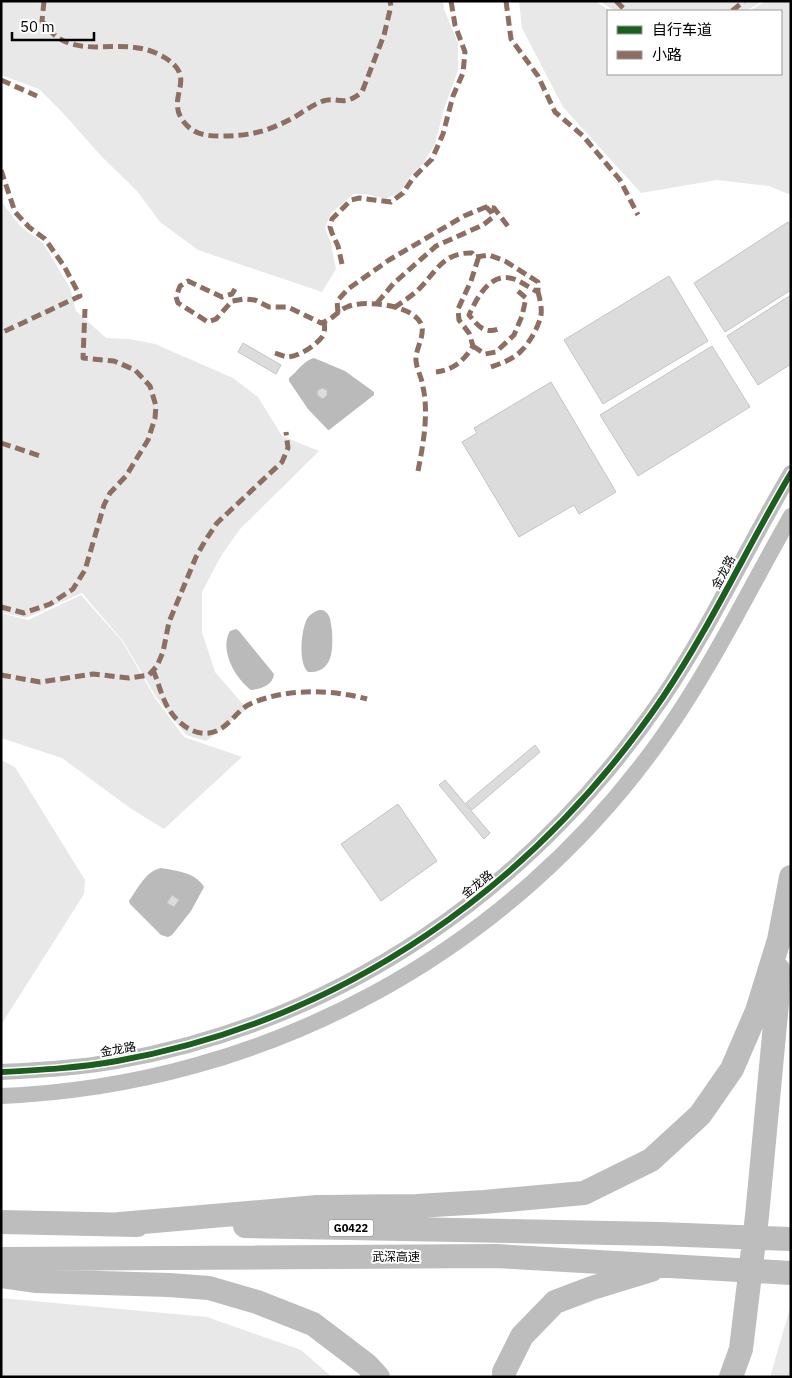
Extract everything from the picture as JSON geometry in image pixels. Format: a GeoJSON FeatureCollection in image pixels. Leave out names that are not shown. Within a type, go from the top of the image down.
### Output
{"type":"FeatureCollection","features":[{"type":"Feature","properties":{"kind":"highway"},"geometry":{"type":"LineString","coordinates":[[120,1224],[317,1207],[417,1206],[584,1193],[651,1160],[700,1115],[732,1068],[756,1011],[779,940],[791,877]]}},
{"type":"Feature","properties":{"kind":"highway"},"geometry":{"type":"LineString","coordinates":[[731,1377],[741,1349],[757,1216],[777,1003],[779,940]]}},
{"type":"Feature","properties":{"kind":"highway"},"geometry":{"type":"LineString","coordinates":[[748,1377],[757,1344],[764,1293],[785,1054],[791,1024]]}},
{"type":"Feature","properties":{"kind":"highway","name":"G0422"},"geometry":{"type":"LineString","coordinates":[[1,1222],[700,1235],[791,1239]]}},
{"type":"Feature","properties":{"kind":"highway","name":"武深高速"},"geometry":{"type":"LineString","coordinates":[[1,1259],[496,1256],[791,1273]]}},
{"type":"Feature","properties":{"kind":"highway"},"geometry":{"type":"LineString","coordinates":[[504,1377],[504,1372],[522,1336],[555,1302],[592,1288],[670,1265]]}},
{"type":"Feature","properties":{"kind":"highway"},"geometry":{"type":"LineString","coordinates":[[1,1276],[35,1281],[210,1288],[257,1302],[313,1324],[367,1365],[378,1377]]}},
{"type":"Feature","properties":{"kind":"street","name":"金龙路"},"geometry":{"type":"LineString","coordinates":[[1,1072],[62,1068],[116,1061],[184,1046],[249,1025],[312,1000],[374,968],[466,908],[522,862],[548,836],[592,790],[627,747],[664,696],[702,635],[762,521],[791,473]]}},
{"type":"Feature","properties":{"kind":"street"},"geometry":{"type":"LineString","coordinates":[[1,1096],[54,1092],[122,1083],[191,1067],[258,1046],[322,1020],[386,987],[418,969],[480,926],[510,902],[565,852],[639,768],[662,738],[702,677],[791,516]]}},
{"type":"Feature","properties":{"kind":"shaded area"},"geometry":{"type":"Polygon","coordinates":[[[1,1],[443,1],[444,9],[458,43],[458,70],[444,109],[435,144],[423,164],[413,173],[399,193],[385,199],[366,194],[354,194],[331,213],[325,228],[331,244],[336,269],[322,292],[198,250],[160,222],[137,191],[102,157],[39,89],[1,75],[1,1]]]}},
{"type":"Feature","properties":{"kind":"shaded area"},"geometry":{"type":"Polygon","coordinates":[[[519,1],[595,1],[609,10],[607,10],[607,75],[782,75],[782,10],[751,10],[766,1],[791,1],[791,195],[769,186],[717,180],[641,193],[563,107],[522,28],[519,1]]]}},
{"type":"Feature","properties":{"kind":"shaded area"},"geometry":{"type":"Polygon","coordinates":[[[599,1],[763,1],[748,10],[613,10],[599,1]]]}},
{"type":"Feature","properties":{"kind":"shaded area"},"geometry":{"type":"Polygon","coordinates":[[[1,201],[20,226],[43,243],[70,288],[76,311],[106,338],[129,339],[155,344],[233,378],[258,397],[282,436],[319,451],[240,529],[221,556],[202,592],[202,632],[215,672],[247,709],[206,741],[186,735],[156,697],[123,641],[82,593],[26,618],[1,612],[1,201]]]}},
{"type":"Feature","properties":{"kind":"shaded area"},"geometry":{"type":"Polygon","coordinates":[[[314,358],[345,371],[374,392],[374,395],[329,430],[308,409],[289,381],[289,378],[304,364],[314,358]]]}},
{"type":"Feature","properties":{"kind":"shaded area"},"geometry":{"type":"Polygon","coordinates":[[[81,595],[122,641],[155,698],[184,737],[242,757],[164,829],[130,808],[62,758],[1,738],[1,613],[28,620],[81,595]]]}},
{"type":"Feature","properties":{"kind":"shaded area"},"geometry":{"type":"Polygon","coordinates":[[[319,610],[325,611],[330,619],[332,646],[330,659],[322,669],[308,672],[302,655],[303,631],[308,617],[319,610]]]}},
{"type":"Feature","properties":{"kind":"shaded area"},"geometry":{"type":"Polygon","coordinates":[[[236,629],[274,674],[266,686],[251,690],[234,671],[226,647],[230,631],[236,629]]]}},
{"type":"Feature","properties":{"kind":"shaded area"},"geometry":{"type":"Polygon","coordinates":[[[1,760],[15,767],[85,880],[84,894],[1,1025],[1,760]]]}},
{"type":"Feature","properties":{"kind":"shaded area"},"geometry":{"type":"Polygon","coordinates":[[[161,868],[191,875],[204,887],[191,911],[172,935],[168,937],[161,935],[129,901],[147,876],[161,868]]]}},
{"type":"Feature","properties":{"kind":"shaded area"},"geometry":{"type":"Polygon","coordinates":[[[1,1298],[207,1317],[301,1350],[332,1377],[1,1377],[1,1298]]]}},
{"type":"Feature","properties":{"kind":"shaded area"},"geometry":{"type":"Polygon","coordinates":[[[791,1305],[791,1377],[770,1377],[791,1305]]]}},
{"type":"Feature","properties":{"kind":"building"},"geometry":{"type":"Polygon","coordinates":[[[788,222],[791,226],[791,290],[725,332],[694,283],[788,222]]]}},
{"type":"Feature","properties":{"kind":"building"},"geometry":{"type":"Polygon","coordinates":[[[669,276],[708,341],[603,404],[564,340],[669,276]]]}},
{"type":"Feature","properties":{"kind":"building"},"geometry":{"type":"Polygon","coordinates":[[[791,295],[791,364],[758,385],[727,336],[791,295]]]}},
{"type":"Feature","properties":{"kind":"building"},"geometry":{"type":"Polygon","coordinates":[[[243,343],[281,365],[276,374],[238,352],[243,343]]]}},
{"type":"Feature","properties":{"kind":"building"},"geometry":{"type":"Polygon","coordinates":[[[712,346],[750,407],[638,476],[600,415],[712,346]]]}},
{"type":"Feature","properties":{"kind":"building"},"geometry":{"type":"Polygon","coordinates":[[[551,382],[616,492],[579,514],[574,505],[519,537],[462,442],[477,433],[474,428],[551,382]]]}},
{"type":"Feature","properties":{"kind":"building"},"geometry":{"type":"Polygon","coordinates":[[[322,388],[327,390],[327,395],[323,399],[318,396],[317,391],[322,388]]]}},
{"type":"Feature","properties":{"kind":"building"},"geometry":{"type":"Polygon","coordinates":[[[535,745],[540,752],[472,810],[466,803],[535,745]]]}},
{"type":"Feature","properties":{"kind":"building"},"geometry":{"type":"Polygon","coordinates":[[[445,780],[490,833],[484,839],[439,785],[445,780]]]}},
{"type":"Feature","properties":{"kind":"building"},"geometry":{"type":"Polygon","coordinates":[[[398,804],[437,861],[381,901],[341,844],[398,804]]]}},
{"type":"Feature","properties":{"kind":"building"},"geometry":{"type":"Polygon","coordinates":[[[172,895],[179,900],[174,907],[167,903],[172,895]]]}},
{"type":"Feature","properties":{"kind":"marked path"},"geometry":{"type":"LineString","coordinates":[[44,1],[42,21],[54,35],[67,42],[81,46],[142,49],[158,54],[171,62],[178,70],[181,78],[177,103],[178,112],[183,121],[191,129],[200,133],[220,136],[249,134],[266,130],[293,118],[323,101],[345,101],[362,92],[384,35],[391,6],[390,1]]}},
{"type":"Feature","properties":{"kind":"marked path"},"geometry":{"type":"LineString","coordinates":[[342,264],[338,246],[330,227],[332,219],[351,200],[359,198],[391,202],[403,193],[413,178],[432,159],[443,134],[453,96],[463,73],[465,52],[455,25],[451,1]]}},
{"type":"Feature","properties":{"kind":"marked path"},"geometry":{"type":"LineString","coordinates":[[506,1],[511,39],[538,76],[555,112],[583,136],[620,180],[638,215]]}},
{"type":"Feature","properties":{"kind":"marked path"},"geometry":{"type":"LineString","coordinates":[[616,1],[625,10]]}},
{"type":"Feature","properties":{"kind":"marked path"},"geometry":{"type":"LineString","coordinates":[[733,10],[744,1]]}},
{"type":"Feature","properties":{"kind":"marked path"},"geometry":{"type":"LineString","coordinates":[[1,80],[37,96]]}},
{"type":"Feature","properties":{"kind":"marked path"},"geometry":{"type":"LineString","coordinates":[[1,170],[15,212],[29,227],[45,239],[64,266],[80,296],[1,333]]}},
{"type":"Feature","properties":{"kind":"marked path"},"geometry":{"type":"LineString","coordinates":[[377,303],[394,283],[436,246],[483,225],[493,217],[486,207]]}},
{"type":"Feature","properties":{"kind":"marked path"},"geometry":{"type":"LineString","coordinates":[[338,313],[337,301],[348,289],[389,260],[464,216],[486,207],[494,208],[510,229]]}},
{"type":"Feature","properties":{"kind":"marked path"},"geometry":{"type":"LineString","coordinates":[[394,308],[416,292],[447,259],[472,253],[478,259],[471,281],[458,309],[459,320],[469,333],[473,346],[458,364],[436,372]]}},
{"type":"Feature","properties":{"kind":"marked path"},"geometry":{"type":"LineString","coordinates":[[476,257],[489,255],[505,261],[538,282],[538,292],[514,279],[498,279],[491,282],[480,294],[469,315],[483,329],[491,331],[501,328]]}},
{"type":"Feature","properties":{"kind":"marked path"},"geometry":{"type":"LineString","coordinates":[[235,289],[232,294],[222,297],[188,281],[180,286],[176,297],[178,303],[208,322],[216,319],[232,301],[244,299],[255,300],[269,307],[288,307],[321,323],[347,307],[365,304],[377,304],[401,309],[411,313],[418,319],[422,331],[416,361],[425,397],[425,419],[418,471]]}},
{"type":"Feature","properties":{"kind":"marked path"},"geometry":{"type":"LineString","coordinates":[[473,346],[485,354],[496,352],[514,335],[522,316],[526,298],[514,290]]}},
{"type":"Feature","properties":{"kind":"marked path"},"geometry":{"type":"LineString","coordinates":[[491,367],[515,356],[531,338],[541,315],[538,292]]}},
{"type":"Feature","properties":{"kind":"marked path"},"geometry":{"type":"LineString","coordinates":[[1,607],[24,613],[50,604],[73,589],[85,570],[104,505],[110,493],[126,476],[148,440],[155,418],[156,406],[150,386],[135,370],[114,361],[83,358],[85,309]]}},
{"type":"Feature","properties":{"kind":"marked path"},"geometry":{"type":"LineString","coordinates":[[275,353],[291,357],[306,350],[322,337],[324,322]]}},
{"type":"Feature","properties":{"kind":"marked path"},"geometry":{"type":"LineString","coordinates":[[1,675],[40,682],[93,674],[129,678],[149,675],[157,666],[163,652],[169,622],[196,557],[205,541],[217,523],[282,462],[288,448],[286,432]]}},
{"type":"Feature","properties":{"kind":"marked path"},"geometry":{"type":"LineString","coordinates":[[1,443],[40,456]]}},
{"type":"Feature","properties":{"kind":"marked path"},"geometry":{"type":"LineString","coordinates":[[153,670],[165,702],[177,720],[191,730],[198,732],[214,732],[226,725],[248,705],[276,695],[323,692],[367,699]]}},
{"type":"Feature","properties":{"kind":"cycle path"},"geometry":{"type":"LineString","coordinates":[[1,1072],[73,1067],[117,1061],[201,1041],[280,1014],[356,978],[427,935],[493,885],[555,828],[612,766],[663,697],[697,642],[791,473]]}}]}
